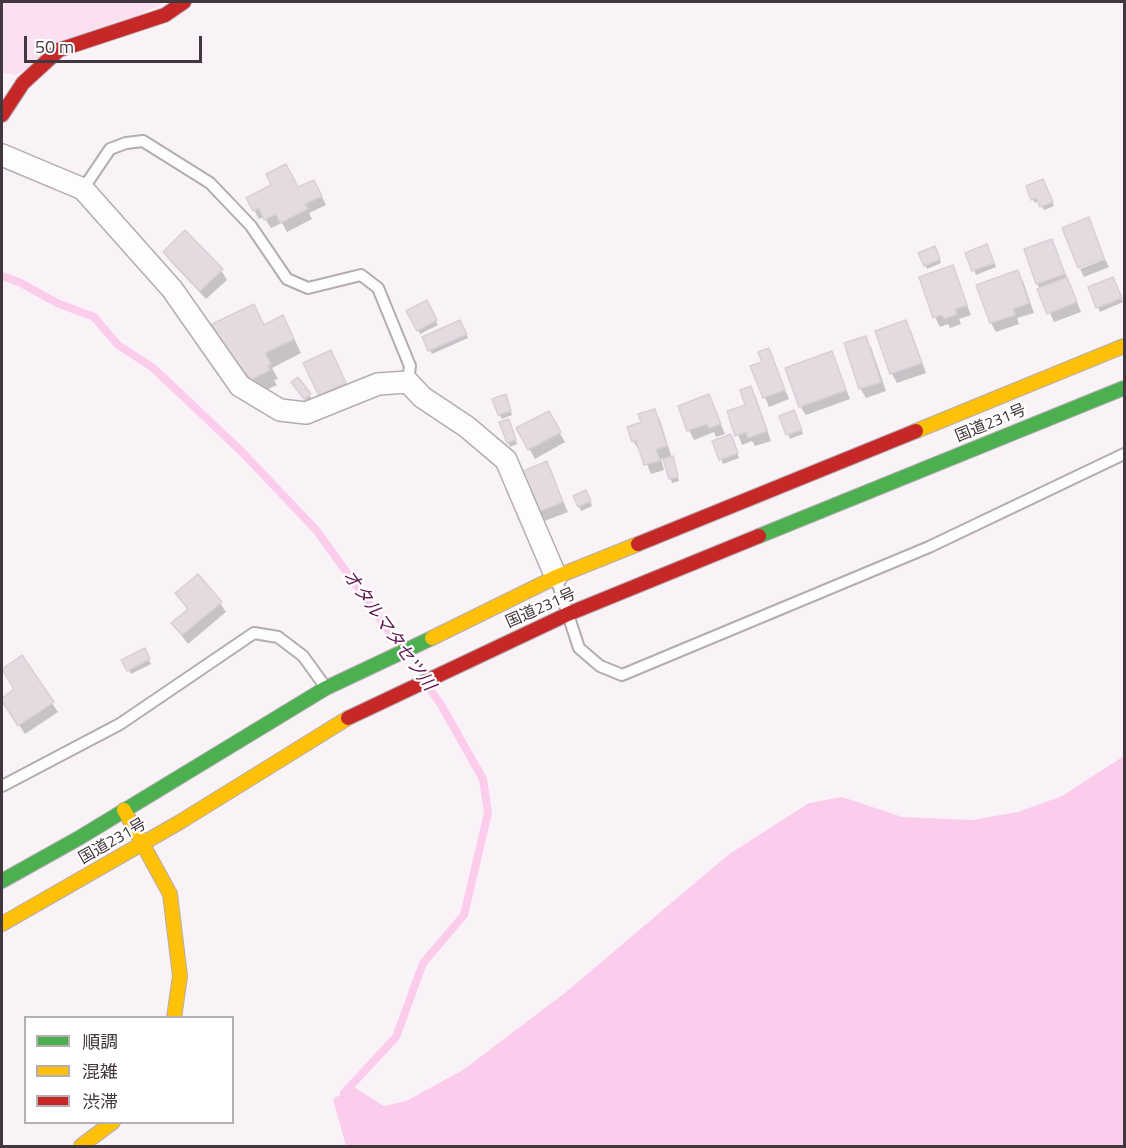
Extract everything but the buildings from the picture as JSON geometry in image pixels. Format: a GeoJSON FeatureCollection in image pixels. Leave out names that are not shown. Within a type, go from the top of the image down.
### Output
{"type":"FeatureCollection","features":[{"type":"Feature","properties":{"kind":"main road"},"geometry":{"type":"LineString","coordinates":[[2,115],[23,83],[59,50],[165,15],[184,2]]}},
{"type":"Feature","properties":{"kind":"main road","name":"国道231号"},"geometry":{"type":"LineString","coordinates":[[2,881],[79,838],[326,688],[556,577],[1125,346]]}},
{"type":"Feature","properties":{"kind":"main road","name":"国道231号"},"geometry":{"type":"LineString","coordinates":[[2,924],[142,843],[346,719],[450,669],[568,614],[1125,388]]}},
{"type":"Feature","properties":{"kind":"main road"},"geometry":{"type":"LineString","coordinates":[[124,810],[170,894],[180,976],[174,1016]]}},
{"type":"Feature","properties":{"kind":"main road"},"geometry":{"type":"LineString","coordinates":[[81,1146],[109,1124]]}},
{"type":"Feature","properties":{"kind":"street"},"geometry":{"type":"LineString","coordinates":[[2,155],[83,189],[172,289],[240,386],[280,411],[306,413],[378,384],[408,382],[422,397],[467,427],[506,460],[556,577]]}},
{"type":"Feature","properties":{"kind":"lane"},"geometry":{"type":"LineString","coordinates":[[83,189],[110,149],[126,143],[143,141],[210,183],[251,226],[287,279],[308,288],[361,275],[378,288],[410,366],[408,382]]}},
{"type":"Feature","properties":{"kind":"lane"},"geometry":{"type":"LineString","coordinates":[[556,577],[579,648],[600,666],[622,675],[929,547],[1125,454]]}},
{"type":"Feature","properties":{"kind":"lane"},"geometry":{"type":"LineString","coordinates":[[2,786],[120,724],[254,633],[278,637],[295,649],[303,656],[326,688]]}},
{"type":"Feature","properties":{"kind":"shaded area"},"geometry":{"type":"Polygon","coordinates":[[[2,2],[166,2],[15,75],[2,73],[2,2]]]}},
{"type":"Feature","properties":{"kind":"shaded area"},"geometry":{"type":"Polygon","coordinates":[[[1124,756],[1124,1146],[346,1146],[333,1099],[354,1087],[384,1106],[406,1101],[463,1070],[566,992],[728,855],[809,803],[842,797],[902,817],[972,820],[1018,812],[1062,796],[1124,756]]]}},
{"type":"Feature","properties":{"kind":"waterway","name":"オタルマタセツ川"},"geometry":{"type":"LineString","coordinates":[[2,276],[19,282],[57,303],[94,317],[118,345],[152,367],[242,452],[317,531],[398,644]]}},
{"type":"Feature","properties":{"kind":"waterway","name":"オタルマタセツ川"},"geometry":{"type":"LineString","coordinates":[[344,1093],[396,1037],[423,963],[464,915],[488,813],[483,779],[440,703],[429,688]]}},
{"type":"Feature","properties":{"kind":"traffic: fast"},"geometry":{"type":"LineString","coordinates":[[759,536],[1124,388]]}},
{"type":"Feature","properties":{"kind":"traffic: fast"},"geometry":{"type":"LineString","coordinates":[[2,881],[79,838],[326,688],[432,638]]}},
{"type":"Feature","properties":{"kind":"traffic: slow"},"geometry":{"type":"LineString","coordinates":[[916,431],[1124,346]]}},
{"type":"Feature","properties":{"kind":"traffic: slow"},"geometry":{"type":"LineString","coordinates":[[432,638],[556,577],[638,544]]}},
{"type":"Feature","properties":{"kind":"traffic: slow"},"geometry":{"type":"LineString","coordinates":[[2,924],[180,822],[348,718]]}},
{"type":"Feature","properties":{"kind":"traffic: slow"},"geometry":{"type":"LineString","coordinates":[[124,810],[170,894],[180,976],[174,1016]]}},
{"type":"Feature","properties":{"kind":"traffic: slow"},"geometry":{"type":"LineString","coordinates":[[81,1146],[110,1124]]}},
{"type":"Feature","properties":{"kind":"traffic: jam"},"geometry":{"type":"LineString","coordinates":[[2,115],[23,83],[59,50],[165,15],[184,2]]}},
{"type":"Feature","properties":{"kind":"traffic: jam"},"geometry":{"type":"LineString","coordinates":[[638,544],[916,431]]}},
{"type":"Feature","properties":{"kind":"traffic: jam"},"geometry":{"type":"LineString","coordinates":[[348,718],[568,614],[759,536]]}}]}
